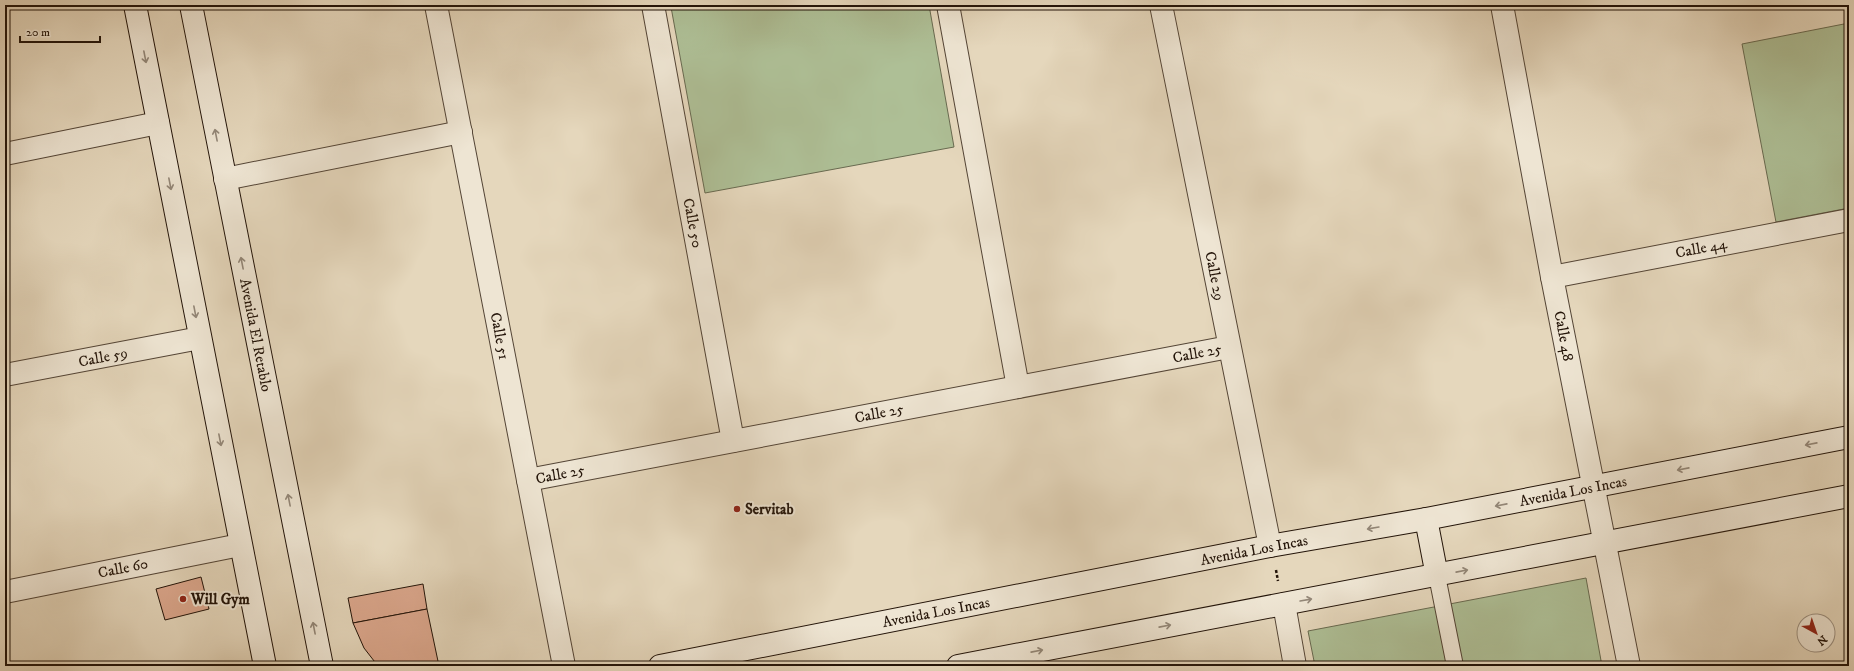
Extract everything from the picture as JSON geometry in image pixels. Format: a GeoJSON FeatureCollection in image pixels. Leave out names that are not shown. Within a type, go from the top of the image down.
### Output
{"type":"FeatureCollection","features":[{"type":"Feature","properties":{"kind":"street"},"geometry":{"type":"LineString","coordinates":[[135,5],[265,666]]}},
{"type":"Feature","properties":{"kind":"street","name":"Avenida El Retablo"},"geometry":{"type":"LineString","coordinates":[[190,5],[322,666]]}},
{"type":"Feature","properties":{"kind":"street","name":"Calle 51"},"geometry":{"type":"LineString","coordinates":[[436,5],[564,666]]}},
{"type":"Feature","properties":{"kind":"street","name":"Calle 50"},"geometry":{"type":"LineString","coordinates":[[653,5],[734,441]]}},
{"type":"Feature","properties":{"kind":"street"},"geometry":{"type":"LineString","coordinates":[[948,5],[1018,387]]}},
{"type":"Feature","properties":{"kind":"street","name":"Calle 29"},"geometry":{"type":"LineString","coordinates":[[1161,5],[1270,546]]}},
{"type":"Feature","properties":{"kind":"street","name":"Calle 48"},"geometry":{"type":"LineString","coordinates":[[1502,5],[1552,277],[1629,666]]}},
{"type":"Feature","properties":{"kind":"street"},"geometry":{"type":"LineString","coordinates":[[5,154],[158,123]]}},
{"type":"Feature","properties":{"kind":"street"},"geometry":{"type":"LineString","coordinates":[[225,180],[461,132]]}},
{"type":"Feature","properties":{"kind":"street","name":"Calle 44"},"geometry":{"type":"LineString","coordinates":[[1552,277],[1849,220]]}},
{"type":"Feature","properties":{"kind":"street","name":"Calle 59"},"geometry":{"type":"LineString","coordinates":[[5,375],[200,338]]}},
{"type":"Feature","properties":{"kind":"street","name":"Calle 25"},"geometry":{"type":"LineString","coordinates":[[528,480],[1229,347]]}},
{"type":"Feature","properties":{"kind":"street","name":"Avenida Los Incas"},"geometry":{"type":"LineString","coordinates":[[660,666],[697,663],[1270,546],[1426,519],[1849,437]]}},
{"type":"Feature","properties":{"kind":"street"},"geometry":{"type":"LineString","coordinates":[[958,666],[1437,576],[1849,496]]}},
{"type":"Feature","properties":{"kind":"street"},"geometry":{"type":"LineString","coordinates":[[1426,519],[1437,576]]}},
{"type":"Feature","properties":{"kind":"street","name":"Calle 60"},"geometry":{"type":"LineString","coordinates":[[5,592],[240,545]]}},
{"type":"Feature","properties":{"kind":"street"},"geometry":{"type":"LineString","coordinates":[[1284,604],[1295,666]]}},
{"type":"Feature","properties":{"kind":"lane"},"geometry":{"type":"LineString","coordinates":[[1437,576],[1455,666]]}},
{"type":"Feature","properties":{"kind":"path"},"geometry":{"type":"LineString","coordinates":[[1270,546],[1284,604]]}},
{"type":"Feature","properties":{"kind":"green space"},"geometry":{"type":"Polygon","coordinates":[[[684,5],[929,5],[954,147],[705,193],[671,7],[684,5]]]}},
{"type":"Feature","properties":{"kind":"green space"},"geometry":{"type":"Polygon","coordinates":[[[1849,23],[1849,208],[1776,222],[1742,44],[1849,23]]]}},
{"type":"Feature","properties":{"kind":"green space"},"geometry":{"type":"Polygon","coordinates":[[[1586,578],[1602,666],[1315,666],[1308,631],[1586,578]]]}},
{"type":"Feature","properties":{"kind":"building","name":"Will Gym"},"geometry":{"type":"Polygon","coordinates":[[[201,577],[209,609],[165,620],[156,589],[201,577]]]}},
{"type":"Feature","properties":{"kind":"building"},"geometry":{"type":"Polygon","coordinates":[[[423,584],[427,609],[353,623],[348,598],[423,584]]]}},
{"type":"Feature","properties":{"kind":"building"},"geometry":{"type":"Polygon","coordinates":[[[427,609],[439,666],[378,666],[364,648],[353,623],[427,609]]]}},
{"type":"Feature","properties":{"kind":"place","name":"Servitab"},"geometry":{"type":"Point","coordinates":[737,509]}},
{"type":"Feature","properties":{"kind":"place","name":"Will Gym"},"geometry":{"type":"Point","coordinates":[183,599]}}]}
